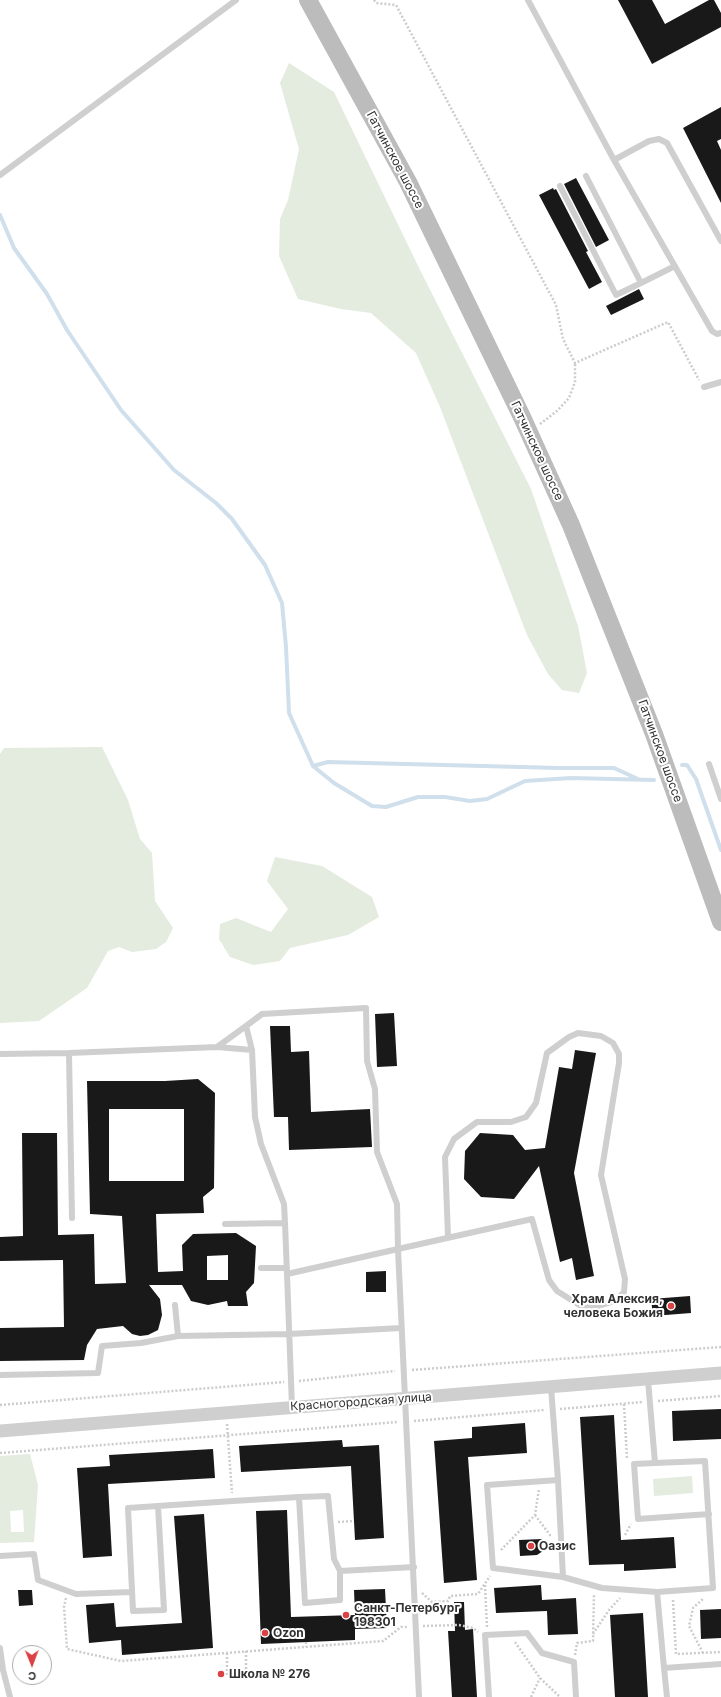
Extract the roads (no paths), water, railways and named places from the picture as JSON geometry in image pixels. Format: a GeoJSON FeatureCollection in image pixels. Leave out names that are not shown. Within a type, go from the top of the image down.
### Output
{"type":"FeatureCollection","features":[{"type":"Feature","properties":{"kind":"main road","name":"Гатчинское шоссе"},"geometry":{"type":"LineString","coordinates":[[308,0],[408,182],[529,432],[571,526],[657,741],[721,922]]}},
{"type":"Feature","properties":{"kind":"street","name":"Красногородская улица"},"geometry":{"type":"LineString","coordinates":[[0,1431],[721,1373]]}},
{"type":"Feature","properties":{"kind":"lane"},"geometry":{"type":"LineString","coordinates":[[0,175],[236,0]]}},
{"type":"Feature","properties":{"kind":"lane"},"geometry":{"type":"LineString","coordinates":[[528,0],[614,160],[674,266],[712,331],[717,334],[721,334]]}},
{"type":"Feature","properties":{"kind":"lane"},"geometry":{"type":"LineString","coordinates":[[614,160],[649,141],[659,139],[667,143],[721,241]]}},
{"type":"Feature","properties":{"kind":"lane"},"geometry":{"type":"LineString","coordinates":[[586,176],[641,283]]}},
{"type":"Feature","properties":{"kind":"lane"},"geometry":{"type":"LineString","coordinates":[[560,186],[616,295],[674,266]]}},
{"type":"Feature","properties":{"kind":"lane"},"geometry":{"type":"LineString","coordinates":[[704,387],[721,382]]}},
{"type":"Feature","properties":{"kind":"lane"},"geometry":{"type":"LineString","coordinates":[[709,764],[721,799]]}},
{"type":"Feature","properties":{"kind":"lane"},"geometry":{"type":"LineString","coordinates":[[217,1046],[262,1014],[366,1008],[367,1061],[375,1089],[377,1152],[397,1204],[401,1328],[414,1567],[419,1697]]}},
{"type":"Feature","properties":{"kind":"lane"},"geometry":{"type":"LineString","coordinates":[[246,1026],[252,1050],[255,1117],[261,1144],[284,1204],[292,1407]]}},
{"type":"Feature","properties":{"kind":"lane"},"geometry":{"type":"LineString","coordinates":[[261,1268],[287,1271],[398,1249],[532,1219],[549,1280],[557,1291],[581,1306],[595,1307],[614,1301],[624,1292],[625,1279],[601,1175],[619,1063],[619,1054],[613,1043],[601,1036],[578,1033],[569,1037],[547,1053],[536,1103],[526,1117],[511,1122],[477,1122],[454,1139],[445,1157],[448,1237]]}},
{"type":"Feature","properties":{"kind":"lane"},"geometry":{"type":"LineString","coordinates":[[0,1054],[68,1053],[217,1046],[252,1050]]}},
{"type":"Feature","properties":{"kind":"lane"},"geometry":{"type":"LineString","coordinates":[[68,1053],[72,1218]]}},
{"type":"Feature","properties":{"kind":"lane"},"geometry":{"type":"LineString","coordinates":[[225,1224],[285,1223]]}},
{"type":"Feature","properties":{"kind":"lane"},"geometry":{"type":"LineString","coordinates":[[175,1305],[178,1336]]}},
{"type":"Feature","properties":{"kind":"lane"},"geometry":{"type":"LineString","coordinates":[[0,1375],[98,1373],[102,1346],[141,1343],[178,1336],[289,1334],[401,1328]]}},
{"type":"Feature","properties":{"kind":"lane"},"geometry":{"type":"LineString","coordinates":[[648,1380],[655,1463]]}},
{"type":"Feature","properties":{"kind":"lane"},"geometry":{"type":"LineString","coordinates":[[551,1387],[563,1577]]}},
{"type":"Feature","properties":{"kind":"lane"},"geometry":{"type":"LineString","coordinates":[[558,1480],[488,1485],[493,1568],[563,1577],[594,1585],[627,1590],[657,1592],[713,1588],[709,1514],[705,1461],[634,1464],[638,1519],[709,1514]]}},
{"type":"Feature","properties":{"kind":"lane"},"geometry":{"type":"LineString","coordinates":[[158,1506],[164,1610],[133,1612],[128,1508],[158,1506],[233,1501],[299,1497],[328,1496],[334,1559],[340,1571],[340,1600],[305,1603],[299,1497]]}},
{"type":"Feature","properties":{"kind":"lane"},"geometry":{"type":"LineString","coordinates":[[0,1556],[34,1554],[38,1580],[76,1594],[132,1592]]}},
{"type":"Feature","properties":{"kind":"lane"},"geometry":{"type":"LineString","coordinates":[[340,1571],[414,1567]]}},
{"type":"Feature","properties":{"kind":"lane"},"geometry":{"type":"LineString","coordinates":[[657,1592],[667,1697]]}},
{"type":"Feature","properties":{"kind":"lane"},"geometry":{"type":"LineString","coordinates":[[489,1697],[483,1635],[527,1633],[542,1653],[574,1662],[576,1697]]}},
{"type":"Feature","properties":{"kind":"lane"},"geometry":{"type":"LineString","coordinates":[[0,1648],[1,1670],[10,1697]]}},
{"type":"Feature","properties":{"kind":"lane"},"geometry":{"type":"LineString","coordinates":[[664,1668],[721,1664]]}},
{"type":"Feature","properties":{"kind":"waterway"},"geometry":{"type":"LineString","coordinates":[[0,215],[14,248],[47,294],[67,330],[121,410],[174,470],[216,503],[232,519],[265,565],[282,603],[289,713],[313,766],[334,783],[372,806],[386,807],[418,797],[445,797],[470,801],[487,799],[525,781],[571,778],[654,780]]}},
{"type":"Feature","properties":{"kind":"waterway"},"geometry":{"type":"LineString","coordinates":[[313,766],[328,762],[614,768],[638,779]]}},
{"type":"Feature","properties":{"kind":"waterway"},"geometry":{"type":"LineString","coordinates":[[682,765],[687,765],[696,779],[721,850]]}},
{"type":"Feature","properties":{"kind":"place","name":"Храм Алексия, человека Божия"},"geometry":{"type":"Point","coordinates":[671,1306]}},
{"type":"Feature","properties":{"kind":"place","name":"Оазис"},"geometry":{"type":"Point","coordinates":[531,1546]}},
{"type":"Feature","properties":{"kind":"place","name":"Санкт-Петербург 198301"},"geometry":{"type":"Point","coordinates":[346,1615]}},
{"type":"Feature","properties":{"kind":"place","name":"Ozon"},"geometry":{"type":"Point","coordinates":[265,1633]}},
{"type":"Feature","properties":{"kind":"place","name":"Школа № 276"},"geometry":{"type":"Point","coordinates":[221,1674]}}]}
